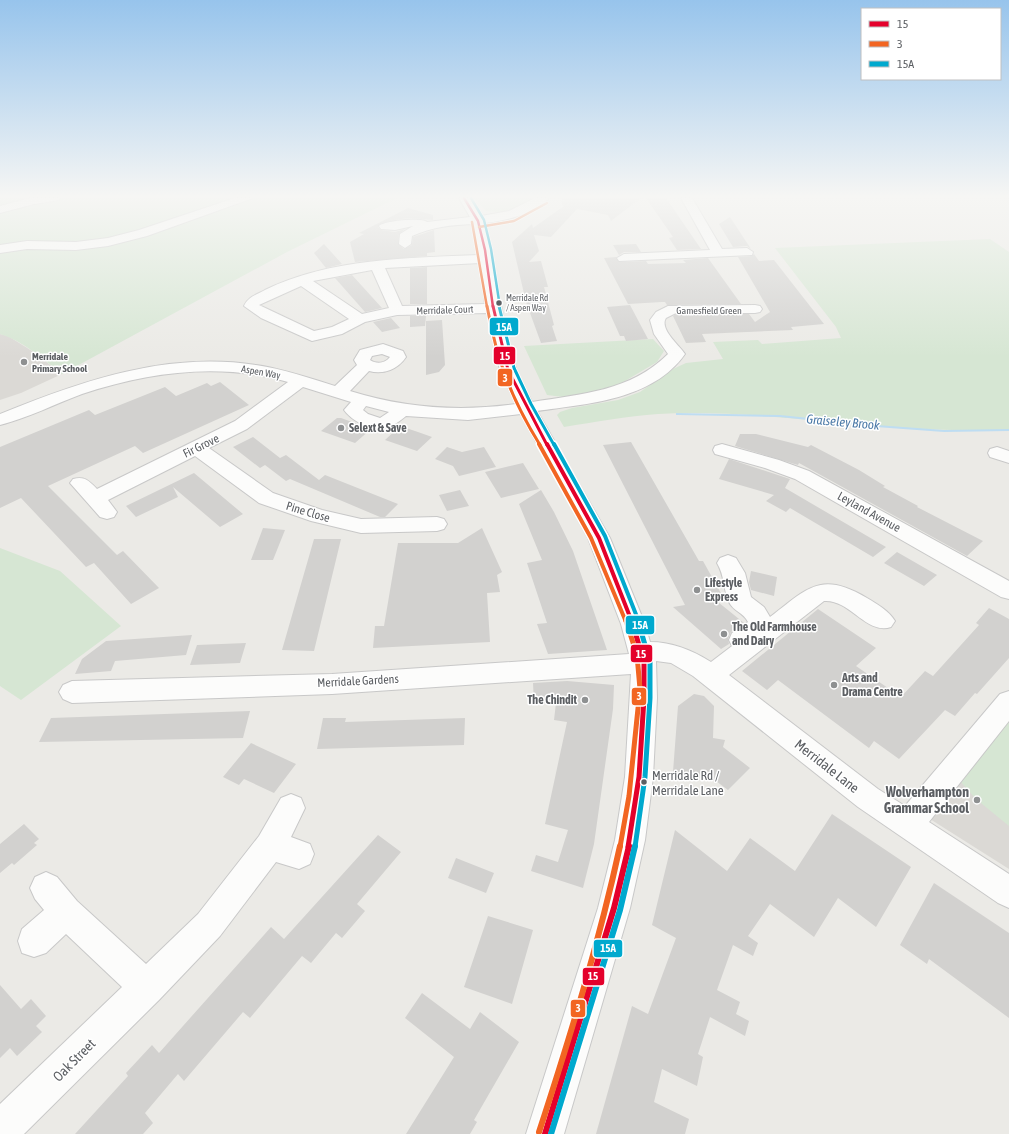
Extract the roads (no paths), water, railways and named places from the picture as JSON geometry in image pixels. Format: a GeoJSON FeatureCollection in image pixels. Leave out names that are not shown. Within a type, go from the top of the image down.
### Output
{"type":"FeatureCollection","features":[{"type":"Feature","properties":{"kind":"street"},"geometry":{"type":"LineString","coordinates":[[484,251],[493,308],[508,370],[526,407],[599,538],[617,579],[643,657],[644,698],[639,777],[630,840],[614,908],[574,1046],[546,1134]]}},
{"type":"Feature","properties":{"kind":"street"},"geometry":{"type":"LineString","coordinates":[[624,258],[656,252],[748,252]]}},
{"type":"Feature","properties":{"kind":"street","name":"Merridale Court"},"geometry":{"type":"LineString","coordinates":[[486,259],[377,265],[336,272],[303,281],[263,296],[253,302],[251,306],[266,315],[312,336],[337,331],[360,320],[397,312],[493,308]]}},
{"type":"Feature","properties":{"kind":"street"},"geometry":{"type":"LineString","coordinates":[[377,265],[397,312]]}},
{"type":"Feature","properties":{"kind":"street"},"geometry":{"type":"LineString","coordinates":[[303,281],[360,320]]}},
{"type":"Feature","properties":{"kind":"street","name":"Gamesfield Green"},"geometry":{"type":"LineString","coordinates":[[526,407],[591,399],[616,393],[658,371],[670,362],[677,354],[659,332],[657,326],[657,320],[665,312],[688,308],[755,309]]}},
{"type":"Feature","properties":{"kind":"street"},"geometry":{"type":"LineString","coordinates":[[338,393],[366,365]]}},
{"type":"Feature","properties":{"kind":"street","name":"Aspen Way"},"geometry":{"type":"LineString","coordinates":[[0,420],[88,386],[118,378],[179,368],[205,367],[248,368],[300,381],[362,400],[353,410],[362,418],[381,424],[393,418],[404,409],[429,413],[461,414],[488,413],[526,407]]}},
{"type":"Feature","properties":{"kind":"street","name":"Fir Grove"},"geometry":{"type":"LineString","coordinates":[[80,483],[101,505],[196,448],[241,425],[300,381]]}},
{"type":"Feature","properties":{"kind":"street","name":"Pine Close"},"geometry":{"type":"LineString","coordinates":[[196,448],[266,498],[318,516],[361,526],[437,524]]}},
{"type":"Feature","properties":{"kind":"street","name":"Leyland Avenue"},"geometry":{"type":"LineString","coordinates":[[722,450],[772,464],[802,475],[1009,591]]}},
{"type":"Feature","properties":{"kind":"street"},"geometry":{"type":"LineString","coordinates":[[706,672],[757,628],[760,622],[756,613],[740,600],[734,573],[728,562]]}},
{"type":"Feature","properties":{"kind":"street"},"geometry":{"type":"LineString","coordinates":[[706,672],[818,593],[828,592],[838,595],[883,621]]}},
{"type":"Feature","properties":{"kind":"street","name":"Merridale Lane"},"geometry":{"type":"LineString","coordinates":[[643,657],[662,651],[674,653],[686,658],[868,798],[1009,892]]}},
{"type":"Feature","properties":{"kind":"street","name":"Merridale Gardens"},"geometry":{"type":"LineString","coordinates":[[72,692],[332,684],[643,657]]}},
{"type":"Feature","properties":{"kind":"street"},"geometry":{"type":"LineString","coordinates":[[908,825],[1009,702]]}},
{"type":"Feature","properties":{"kind":"street","name":"Oak Street"},"geometry":{"type":"LineString","coordinates":[[0,1130],[147,988],[284,850],[291,808]]}},
{"type":"Feature","properties":{"kind":"street"},"geometry":{"type":"LineString","coordinates":[[46,888],[66,912],[147,988]]}},
{"type":"Feature","properties":{"kind":"street"},"geometry":{"type":"LineString","coordinates":[[34,941],[66,912]]}},
{"type":"Feature","properties":{"kind":"waterway","name":"Graiseley Brook"},"geometry":{"type":"LineString","coordinates":[[678,414],[780,416],[876,426],[944,431],[1009,430]]}},
{"type":"Feature","properties":{"kind":"place","name":"Merridale Rd / Aspen Way"},"geometry":{"type":"Point","coordinates":[499,303]}},
{"type":"Feature","properties":{"kind":"place","name":"Merridale Primary School"},"geometry":{"type":"Point","coordinates":[24,362]}},
{"type":"Feature","properties":{"kind":"place","name":"Selext & Save"},"geometry":{"type":"Point","coordinates":[341,428]}},
{"type":"Feature","properties":{"kind":"place","name":"Lifestyle Express"},"geometry":{"type":"Point","coordinates":[697,590]}},
{"type":"Feature","properties":{"kind":"place","name":"The Old Farmhouse and Dairy"},"geometry":{"type":"Point","coordinates":[724,634]}},
{"type":"Feature","properties":{"kind":"place","name":"Arts and Drama Centre"},"geometry":{"type":"Point","coordinates":[834,685]}},
{"type":"Feature","properties":{"kind":"place","name":"The Chindit"},"geometry":{"type":"Point","coordinates":[585,700]}},
{"type":"Feature","properties":{"kind":"place","name":"Merridale Rd / Merridale Lane"},"geometry":{"type":"Point","coordinates":[644,782]}},
{"type":"Feature","properties":{"kind":"place","name":"Wolverhampton Grammar School"},"geometry":{"type":"Point","coordinates":[977,800]}}]}
